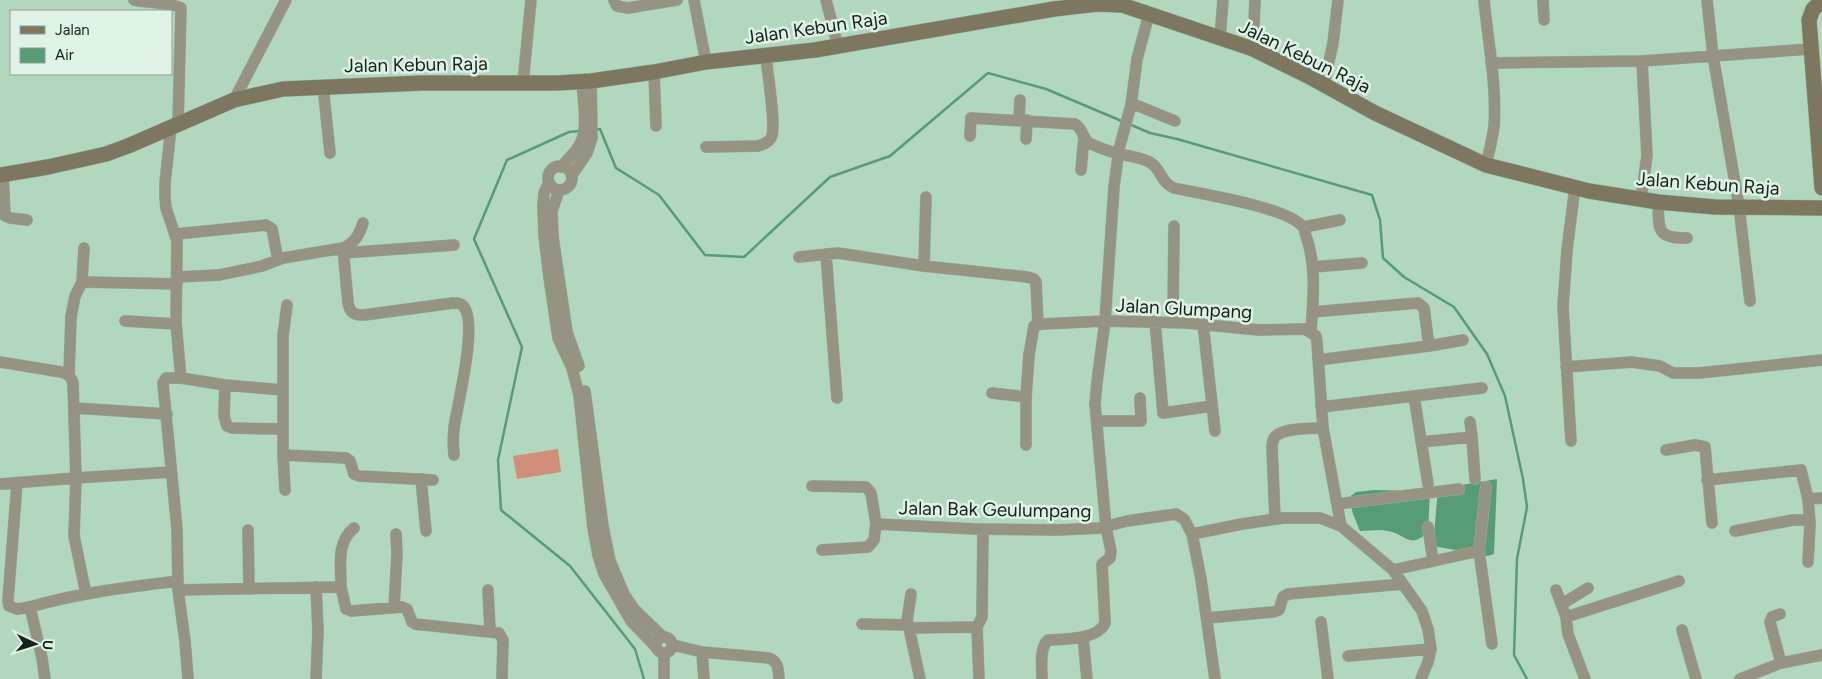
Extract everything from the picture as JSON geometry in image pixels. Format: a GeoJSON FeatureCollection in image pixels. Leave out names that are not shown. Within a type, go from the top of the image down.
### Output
{"type":"FeatureCollection","features":[{"type":"Feature","properties":{"kind":"street"},"geometry":{"type":"LineString","coordinates":[[134,0],[177,5],[181,8],[174,126],[165,183],[165,198],[168,213],[176,234],[176,324],[182,378]]}},
{"type":"Feature","properties":{"kind":"street"},"geometry":{"type":"LineString","coordinates":[[234,100],[286,0]]}},
{"type":"Feature","properties":{"kind":"street"},"geometry":{"type":"LineString","coordinates":[[523,83],[531,0]]}},
{"type":"Feature","properties":{"kind":"street"},"geometry":{"type":"LineString","coordinates":[[614,0],[617,6],[628,8],[677,0]]}},
{"type":"Feature","properties":{"kind":"street"},"geometry":{"type":"LineString","coordinates":[[694,0],[706,62]]}},
{"type":"Feature","properties":{"kind":"street"},"geometry":{"type":"LineString","coordinates":[[826,0],[838,46]]}},
{"type":"Feature","properties":{"kind":"street"},"geometry":{"type":"LineString","coordinates":[[1220,38],[1223,0]]}},
{"type":"Feature","properties":{"kind":"street"},"geometry":{"type":"LineString","coordinates":[[1253,49],[1255,0]]}},
{"type":"Feature","properties":{"kind":"street"},"geometry":{"type":"LineString","coordinates":[[1324,84],[1333,43],[1338,0]]}},
{"type":"Feature","properties":{"kind":"street"},"geometry":{"type":"LineString","coordinates":[[1484,0],[1491,62],[1494,120],[1486,165]]}},
{"type":"Feature","properties":{"kind":"street"},"geometry":{"type":"LineString","coordinates":[[1543,0],[1544,20]]}},
{"type":"Feature","properties":{"kind":"street"},"geometry":{"type":"LineString","coordinates":[[1707,0],[1713,56],[1739,206],[1750,301]]}},
{"type":"Feature","properties":{"kind":"street"},"geometry":{"type":"LineString","coordinates":[[1822,1],[1816,4],[1809,20],[1822,188]]}},
{"type":"Feature","properties":{"kind":"street","name":"Jalan Kebun Raja"},"geometry":{"type":"LineString","coordinates":[[2,175],[106,154],[234,100],[284,89],[422,83],[587,82],[706,62],[838,46],[1054,5],[1122,2],[1149,14],[1253,49],[1324,84],[1375,113],[1486,165],[1575,187],[1641,200],[1715,207],[1822,208]]}},
{"type":"Feature","properties":{"kind":"street","name":"Jalan Glumpang"},"geometry":{"type":"LineString","coordinates":[[1149,14],[1140,48],[1131,103],[1119,151],[1114,187],[1105,322],[1155,321],[1259,330],[1297,328],[1311,332]]}},
{"type":"Feature","properties":{"kind":"street"},"geometry":{"type":"LineString","coordinates":[[1491,62],[1642,61],[1810,49]]}},
{"type":"Feature","properties":{"kind":"street"},"geometry":{"type":"LineString","coordinates":[[706,147],[758,146],[766,144],[771,138],[773,124],[766,56]]}},
{"type":"Feature","properties":{"kind":"street"},"geometry":{"type":"LineString","coordinates":[[1641,200],[1647,155],[1642,61]]}},
{"type":"Feature","properties":{"kind":"street"},"geometry":{"type":"LineString","coordinates":[[654,72],[656,126]]}},
{"type":"Feature","properties":{"kind":"street"},"geometry":{"type":"LineString","coordinates":[[549,182],[554,188],[559,190],[569,186],[572,175],[587,153],[587,82]]}},
{"type":"Feature","properties":{"kind":"street"},"geometry":{"type":"LineString","coordinates":[[323,86],[330,153]]}},
{"type":"Feature","properties":{"kind":"street"},"geometry":{"type":"LineString","coordinates":[[1020,100],[1026,139]]}},
{"type":"Feature","properties":{"kind":"street"},"geometry":{"type":"LineString","coordinates":[[1131,103],[1175,120]]}},
{"type":"Feature","properties":{"kind":"street"},"geometry":{"type":"LineString","coordinates":[[970,136],[971,118],[1075,124],[1079,126],[1087,142],[1093,145],[1148,160],[1154,165],[1166,184],[1174,188],[1271,210],[1296,220],[1304,227],[1310,246],[1313,267],[1311,332],[1316,336],[1323,428],[1341,526]]}},
{"type":"Feature","properties":{"kind":"street"},"geometry":{"type":"LineString","coordinates":[[585,419],[576,382],[558,338],[544,235],[543,206],[544,193],[551,171],[561,167],[588,137]]}},
{"type":"Feature","properties":{"kind":"street"},"geometry":{"type":"LineString","coordinates":[[1081,170],[1084,137]]}},
{"type":"Feature","properties":{"kind":"street"},"geometry":{"type":"LineString","coordinates":[[561,167],[568,169],[572,175]]}},
{"type":"Feature","properties":{"kind":"street"},"geometry":{"type":"LineString","coordinates":[[2,175],[4,216],[27,220]]}},
{"type":"Feature","properties":{"kind":"street"},"geometry":{"type":"LineString","coordinates":[[1571,442],[1563,308],[1567,250],[1575,187]]}},
{"type":"Feature","properties":{"kind":"street"},"geometry":{"type":"LineString","coordinates":[[559,190],[552,210],[552,237],[567,332],[582,376],[585,419],[604,574],[631,622],[660,650],[669,652],[673,645]]}},
{"type":"Feature","properties":{"kind":"street"},"geometry":{"type":"LineString","coordinates":[[924,266],[926,197]]}},
{"type":"Feature","properties":{"kind":"street"},"geometry":{"type":"LineString","coordinates":[[1658,202],[1659,220],[1663,233],[1673,238],[1687,238]]}},
{"type":"Feature","properties":{"kind":"street"},"geometry":{"type":"LineString","coordinates":[[1304,227],[1340,220]]}},
{"type":"Feature","properties":{"kind":"street"},"geometry":{"type":"LineString","coordinates":[[343,250],[356,239],[363,223]]}},
{"type":"Feature","properties":{"kind":"street"},"geometry":{"type":"LineString","coordinates":[[176,234],[266,225],[272,230],[278,260]]}},
{"type":"Feature","properties":{"kind":"street"},"geometry":{"type":"LineString","coordinates":[[1173,322],[1174,226]]}},
{"type":"Feature","properties":{"kind":"street"},"geometry":{"type":"LineString","coordinates":[[82,282],[177,280],[219,275],[262,266],[278,260],[343,250],[454,246]]}},
{"type":"Feature","properties":{"kind":"street"},"geometry":{"type":"LineString","coordinates":[[84,248],[82,282],[73,307],[69,375],[73,383],[74,408],[76,478],[74,536],[86,594]]}},
{"type":"Feature","properties":{"kind":"street"},"geometry":{"type":"LineString","coordinates":[[343,250],[348,303],[355,315],[452,303],[459,304],[465,308],[468,320],[468,342],[464,378],[454,427],[454,454]]}},
{"type":"Feature","properties":{"kind":"street"},"geometry":{"type":"LineString","coordinates":[[798,257],[838,253],[924,266],[1027,277],[1034,279],[1036,282],[1038,325]]}},
{"type":"Feature","properties":{"kind":"street"},"geometry":{"type":"LineString","coordinates":[[826,254],[837,398]]}},
{"type":"Feature","properties":{"kind":"street"},"geometry":{"type":"LineString","coordinates":[[1313,267],[1362,263]]}},
{"type":"Feature","properties":{"kind":"street"},"geometry":{"type":"LineString","coordinates":[[1312,312],[1418,302],[1424,308],[1429,346]]}},
{"type":"Feature","properties":{"kind":"street"},"geometry":{"type":"LineString","coordinates":[[285,490],[283,455],[283,336],[287,305]]}},
{"type":"Feature","properties":{"kind":"street"},"geometry":{"type":"LineString","coordinates":[[125,321],[176,324]]}},
{"type":"Feature","properties":{"kind":"street"},"geometry":{"type":"LineString","coordinates":[[1155,321],[1163,413],[1212,406]]}},
{"type":"Feature","properties":{"kind":"street"},"geometry":{"type":"LineString","coordinates":[[1026,444],[1026,397],[1029,355],[1034,326],[1105,322],[1096,388],[1106,527],[1111,554],[1107,562],[1102,564],[1105,623],[1102,628],[1083,638],[1048,640],[1044,644],[1042,679]]}},
{"type":"Feature","properties":{"kind":"street"},"geometry":{"type":"LineString","coordinates":[[1203,324],[1215,431]]}},
{"type":"Feature","properties":{"kind":"street"},"geometry":{"type":"LineString","coordinates":[[1318,360],[1463,340]]}},
{"type":"Feature","properties":{"kind":"street"},"geometry":{"type":"LineString","coordinates":[[1566,367],[1632,362],[1660,366],[1673,373],[1699,373],[1822,360]]}},
{"type":"Feature","properties":{"kind":"street"},"geometry":{"type":"LineString","coordinates":[[0,362],[69,375]]}},
{"type":"Feature","properties":{"kind":"street"},"geometry":{"type":"LineString","coordinates":[[188,679],[178,586],[177,528],[170,472],[167,414],[163,389],[164,380],[166,378],[182,378],[225,385],[283,390]]}},
{"type":"Feature","properties":{"kind":"street"},"geometry":{"type":"LineString","coordinates":[[225,385],[224,416],[228,426],[232,428],[283,429]]}},
{"type":"Feature","properties":{"kind":"street"},"geometry":{"type":"LineString","coordinates":[[1321,407],[1482,388]]}},
{"type":"Feature","properties":{"kind":"street"},"geometry":{"type":"LineString","coordinates":[[992,393],[1026,397]]}},
{"type":"Feature","properties":{"kind":"street"},"geometry":{"type":"LineString","coordinates":[[1414,396],[1428,484]]}},
{"type":"Feature","properties":{"kind":"street"},"geometry":{"type":"LineString","coordinates":[[1097,420],[1141,421],[1140,398]]}},
{"type":"Feature","properties":{"kind":"street"},"geometry":{"type":"LineString","coordinates":[[74,408],[167,414]]}},
{"type":"Feature","properties":{"kind":"street"},"geometry":{"type":"LineString","coordinates":[[1470,422],[1475,479]]}},
{"type":"Feature","properties":{"kind":"street"},"geometry":{"type":"LineString","coordinates":[[1275,520],[1272,446],[1274,438],[1290,430],[1323,428]]}},
{"type":"Feature","properties":{"kind":"street"},"geometry":{"type":"LineString","coordinates":[[1421,442],[1472,437]]}},
{"type":"Feature","properties":{"kind":"street"},"geometry":{"type":"LineString","coordinates":[[1666,450],[1695,445],[1705,447],[1712,523]]}},
{"type":"Feature","properties":{"kind":"street"},"geometry":{"type":"LineString","coordinates":[[283,455],[346,458],[349,460],[354,474],[359,476],[433,480]]}},
{"type":"Feature","properties":{"kind":"street"},"geometry":{"type":"LineString","coordinates":[[1707,480],[1801,470],[1808,499],[1810,520],[1808,562]]}},
{"type":"Feature","properties":{"kind":"street"},"geometry":{"type":"LineString","coordinates":[[0,484],[170,472]]}},
{"type":"Feature","properties":{"kind":"street"},"geometry":{"type":"LineString","coordinates":[[421,479],[426,531]]}},
{"type":"Feature","properties":{"kind":"street"},"geometry":{"type":"LineString","coordinates":[[17,483],[8,600],[9,606],[13,609],[30,608],[57,599],[86,594],[178,586],[249,589],[341,587]]}},
{"type":"Feature","properties":{"kind":"street"},"geometry":{"type":"LineString","coordinates":[[812,486],[866,486],[872,493],[876,524]]}},
{"type":"Feature","properties":{"kind":"street"},"geometry":{"type":"LineString","coordinates":[[1486,486],[1479,551],[1492,644]]}},
{"type":"Feature","properties":{"kind":"street"},"geometry":{"type":"LineString","coordinates":[[1337,504],[1459,488]]}},
{"type":"Feature","properties":{"kind":"street"},"geometry":{"type":"LineString","coordinates":[[1808,499],[1822,498]]}},
{"type":"Feature","properties":{"kind":"street","name":"Jalan Bak Geulumpang"},"geometry":{"type":"LineString","coordinates":[[822,550],[868,547],[874,540],[876,524],[1058,530],[1106,527],[1127,521],[1176,514],[1184,518],[1192,534]]}},
{"type":"Feature","properties":{"kind":"street"},"geometry":{"type":"LineString","coordinates":[[1215,679],[1201,579],[1192,534],[1242,524],[1320,518],[1341,526],[1393,570],[1422,611],[1428,629],[1430,650],[1428,662],[1421,679]]}},
{"type":"Feature","properties":{"kind":"street"},"geometry":{"type":"LineString","coordinates":[[1735,531],[1793,520],[1810,520]]}},
{"type":"Feature","properties":{"kind":"street"},"geometry":{"type":"LineString","coordinates":[[598,527],[624,594],[634,609],[663,637],[669,638],[673,645],[702,652],[769,658],[775,661],[778,666],[779,679]]}},
{"type":"Feature","properties":{"kind":"street"},"geometry":{"type":"LineString","coordinates":[[1428,527],[1433,561]]}},
{"type":"Feature","properties":{"kind":"street"},"geometry":{"type":"LineString","coordinates":[[354,528],[343,540],[341,587],[344,604],[348,610],[406,608],[412,622],[415,624],[499,633],[503,637],[502,679]]}},
{"type":"Feature","properties":{"kind":"street"},"geometry":{"type":"LineString","coordinates":[[979,679],[977,627],[982,617],[983,529]]}},
{"type":"Feature","properties":{"kind":"street"},"geometry":{"type":"LineString","coordinates":[[248,530],[249,589]]}},
{"type":"Feature","properties":{"kind":"street"},"geometry":{"type":"LineString","coordinates":[[394,608],[397,554],[396,534]]}},
{"type":"Feature","properties":{"kind":"street"},"geometry":{"type":"LineString","coordinates":[[1810,539],[1822,539]]}},
{"type":"Feature","properties":{"kind":"street"},"geometry":{"type":"LineString","coordinates":[[1393,570],[1479,551]]}},
{"type":"Feature","properties":{"kind":"street"},"geometry":{"type":"LineString","coordinates":[[1566,617],[1679,581]]}},
{"type":"Feature","properties":{"kind":"street"},"geometry":{"type":"LineString","coordinates":[[1207,618],[1273,612],[1279,610],[1283,597],[1288,594],[1403,584]]}},
{"type":"Feature","properties":{"kind":"street"},"geometry":{"type":"LineString","coordinates":[[316,588],[318,631],[316,679]]}},
{"type":"Feature","properties":{"kind":"street"},"geometry":{"type":"LineString","coordinates":[[1562,604],[1588,588]]}},
{"type":"Feature","properties":{"kind":"street"},"geometry":{"type":"LineString","coordinates":[[488,590],[490,631]]}},
{"type":"Feature","properties":{"kind":"street"},"geometry":{"type":"LineString","coordinates":[[1556,590],[1566,617],[1568,634],[1586,679]]}},
{"type":"Feature","properties":{"kind":"street"},"geometry":{"type":"LineString","coordinates":[[911,594],[908,626],[920,679]]}},
{"type":"Feature","properties":{"kind":"street"},"geometry":{"type":"LineString","coordinates":[[30,608],[46,679]]}},
{"type":"Feature","properties":{"kind":"street"},"geometry":{"type":"LineString","coordinates":[[1780,614],[1772,617],[1770,622],[1781,663]]}},
{"type":"Feature","properties":{"kind":"street"},"geometry":{"type":"LineString","coordinates":[[1321,622],[1328,679]]}},
{"type":"Feature","properties":{"kind":"street"},"geometry":{"type":"LineString","coordinates":[[862,624],[977,627]]}},
{"type":"Feature","properties":{"kind":"street"},"geometry":{"type":"LineString","coordinates":[[1682,630],[1696,679]]}},
{"type":"Feature","properties":{"kind":"street"},"geometry":{"type":"LineString","coordinates":[[663,637],[657,642],[664,679]]}},
{"type":"Feature","properties":{"kind":"street"},"geometry":{"type":"LineString","coordinates":[[1083,638],[1087,679]]}},
{"type":"Feature","properties":{"kind":"street"},"geometry":{"type":"LineString","coordinates":[[1348,656],[1430,650]]}},
{"type":"Feature","properties":{"kind":"street"},"geometry":{"type":"LineString","coordinates":[[702,652],[704,679]]}},
{"type":"Feature","properties":{"kind":"street"},"geometry":{"type":"LineString","coordinates":[[1740,679],[1781,663],[1822,655]]}},
{"type":"Feature","properties":{"kind":"shaded area"},"geometry":{"type":"Polygon","coordinates":[[[558,449],[561,472],[517,479],[513,456],[558,449]]]}},
{"type":"Feature","properties":{"kind":"water"},"geometry":{"type":"Polygon","coordinates":[[[1497,479],[1494,554],[1488,556],[1433,546],[1438,489],[1497,479]]]}},
{"type":"Feature","properties":{"kind":"water"},"geometry":{"type":"Polygon","coordinates":[[[1374,490],[1430,491],[1428,532],[1416,540],[1412,540],[1388,531],[1360,531],[1349,497],[1356,492],[1374,490]]]}},
{"type":"Feature","properties":{"kind":"waterway"},"geometry":{"type":"LineString","coordinates":[[595,130],[600,129],[616,168],[659,195],[705,255],[744,257],[830,177],[890,156],[988,73],[1046,89],[1124,122]]}},
{"type":"Feature","properties":{"kind":"waterway"},"geometry":{"type":"LineString","coordinates":[[1129,124],[1150,133],[1372,195],[1380,220],[1383,258],[1404,277],[1454,307],[1487,354],[1505,396],[1523,479],[1527,507],[1517,559],[1514,655],[1527,679]]}},
{"type":"Feature","properties":{"kind":"waterway"},"geometry":{"type":"LineString","coordinates":[[580,131],[569,132],[507,160],[474,239],[522,347],[498,460],[501,510],[570,566],[635,649],[644,679]]}}]}
